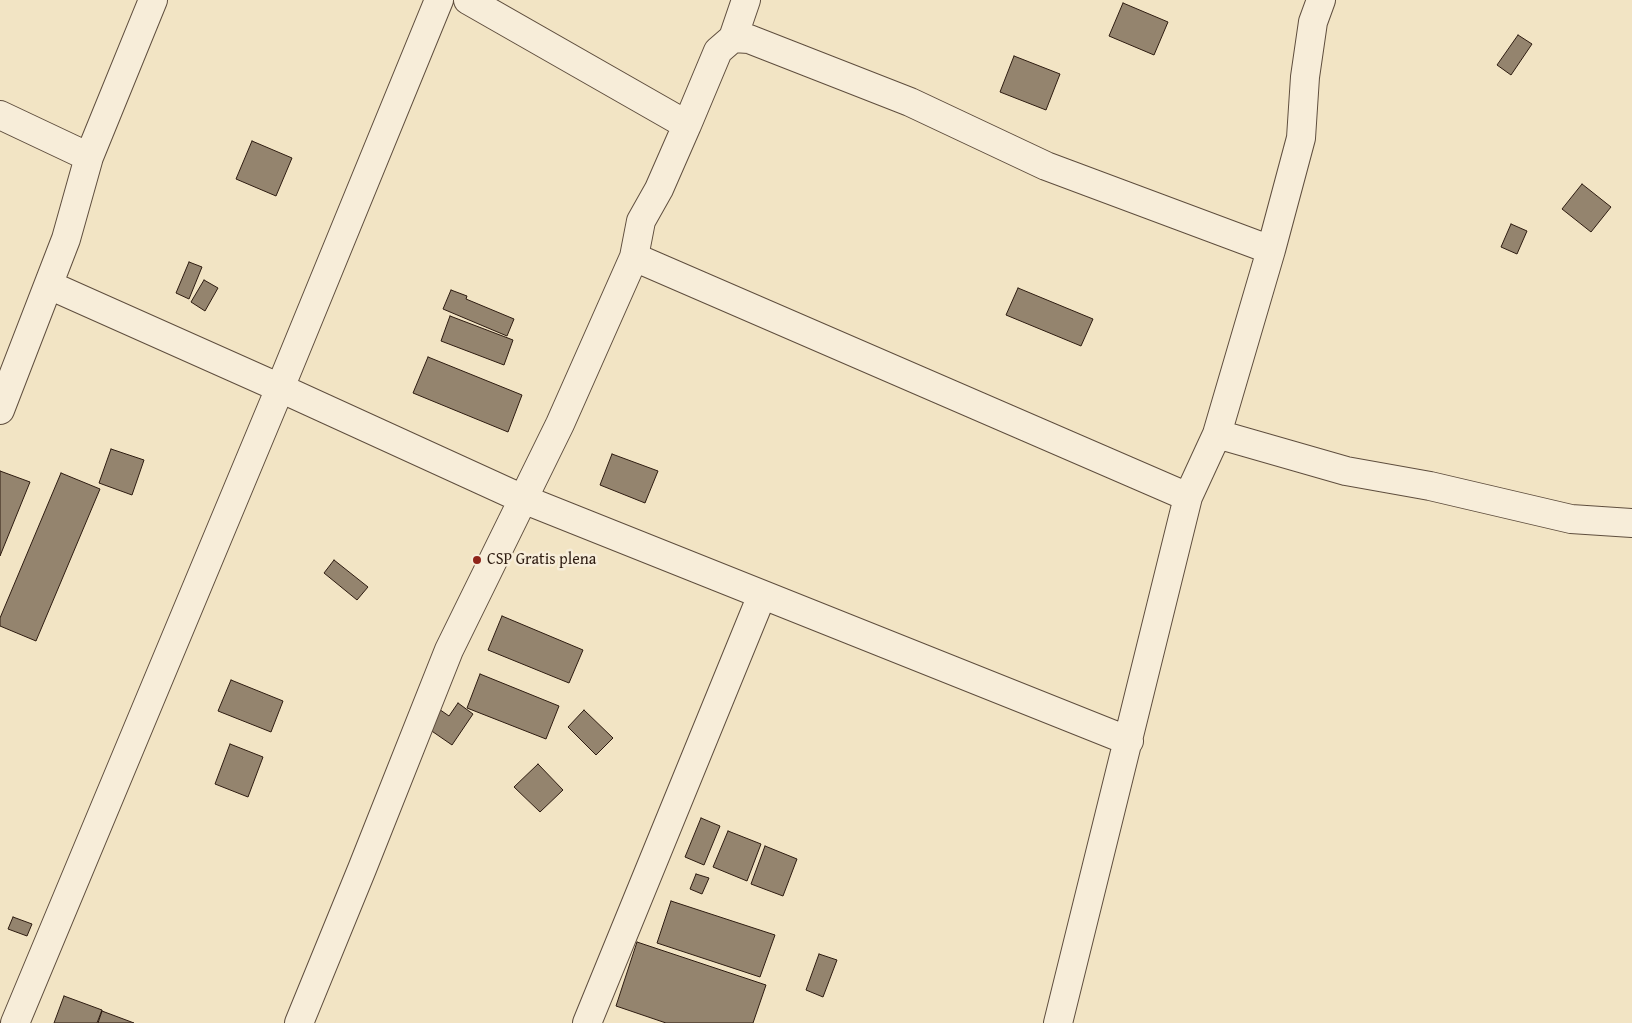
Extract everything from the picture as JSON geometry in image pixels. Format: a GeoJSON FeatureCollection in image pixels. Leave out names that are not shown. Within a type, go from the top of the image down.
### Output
{"type":"FeatureCollection","features":[{"type":"Feature","properties":{"kind":"street"},"geometry":{"type":"LineString","coordinates":[[2,397],[49,286],[66,239],[89,157],[153,0]]}},
{"type":"Feature","properties":{"kind":"street"},"geometry":{"type":"LineString","coordinates":[[15,1023],[280,388],[439,0]]}},
{"type":"Feature","properties":{"kind":"street"},"geometry":{"type":"LineString","coordinates":[[468,0],[687,125]]}},
{"type":"Feature","properties":{"kind":"street"},"geometry":{"type":"LineString","coordinates":[[299,1023],[449,650],[560,424],[634,257],[641,221],[658,189],[687,125],[718,51],[733,38],[746,0]]}},
{"type":"Feature","properties":{"kind":"street"},"geometry":{"type":"LineString","coordinates":[[1058,1023],[1188,497],[1217,434],[1271,250],[1301,138],[1304,77],[1313,22],[1321,0]]}},
{"type":"Feature","properties":{"kind":"street"},"geometry":{"type":"LineString","coordinates":[[733,38],[749,39],[910,102],[1046,166],[1271,250]]}},
{"type":"Feature","properties":{"kind":"street"},"geometry":{"type":"LineString","coordinates":[[0,115],[89,157]]}},
{"type":"Feature","properties":{"kind":"street"},"geometry":{"type":"LineString","coordinates":[[634,257],[1188,497]]}},
{"type":"Feature","properties":{"kind":"street"},"geometry":{"type":"LineString","coordinates":[[49,286],[280,388],[523,499],[1128,741]]}},
{"type":"Feature","properties":{"kind":"street"},"geometry":{"type":"LineString","coordinates":[[1217,434],[1346,471],[1430,486],[1571,519],[1632,523]]}},
{"type":"Feature","properties":{"kind":"street"},"geometry":{"type":"LineString","coordinates":[[587,1023],[762,594]]}},
{"type":"Feature","properties":{"kind":"building"},"geometry":{"type":"Polygon","coordinates":[[[1123,3],[1168,22],[1154,55],[1109,36],[1123,3]]]}},
{"type":"Feature","properties":{"kind":"building"},"geometry":{"type":"Polygon","coordinates":[[[1518,35],[1532,44],[1511,75],[1497,65],[1518,35]]]}},
{"type":"Feature","properties":{"kind":"building"},"geometry":{"type":"Polygon","coordinates":[[[1014,56],[1060,74],[1046,110],[1000,92],[1014,56]]]}},
{"type":"Feature","properties":{"kind":"building"},"geometry":{"type":"Polygon","coordinates":[[[252,141],[292,158],[276,196],[236,179],[252,141]]]}},
{"type":"Feature","properties":{"kind":"building"},"geometry":{"type":"Polygon","coordinates":[[[1582,184],[1611,207],[1591,232],[1562,209],[1582,184]]]}},
{"type":"Feature","properties":{"kind":"building"},"geometry":{"type":"Polygon","coordinates":[[[1511,224],[1527,231],[1517,254],[1501,247],[1511,224]]]}},
{"type":"Feature","properties":{"kind":"building"},"geometry":{"type":"Polygon","coordinates":[[[189,262],[202,267],[189,299],[176,293],[189,262]]]}},
{"type":"Feature","properties":{"kind":"building"},"geometry":{"type":"Polygon","coordinates":[[[204,280],[218,288],[205,311],[191,302],[204,280]]]}},
{"type":"Feature","properties":{"kind":"building"},"geometry":{"type":"Polygon","coordinates":[[[1018,288],[1093,319],[1081,346],[1006,315],[1018,288]]]}},
{"type":"Feature","properties":{"kind":"building"},"geometry":{"type":"Polygon","coordinates":[[[451,290],[467,296],[466,299],[514,319],[507,336],[443,309],[451,290]]]}},
{"type":"Feature","properties":{"kind":"building"},"geometry":{"type":"Polygon","coordinates":[[[450,316],[513,340],[504,365],[441,341],[450,316]]]}},
{"type":"Feature","properties":{"kind":"building"},"geometry":{"type":"Polygon","coordinates":[[[428,357],[522,395],[508,432],[413,393],[428,357]]]}},
{"type":"Feature","properties":{"kind":"building"},"geometry":{"type":"Polygon","coordinates":[[[111,449],[144,460],[132,495],[99,483],[111,449]]]}},
{"type":"Feature","properties":{"kind":"building"},"geometry":{"type":"Polygon","coordinates":[[[612,454],[658,471],[645,503],[600,485],[612,454]]]}},
{"type":"Feature","properties":{"kind":"building"},"geometry":{"type":"Polygon","coordinates":[[[0,471],[30,482],[0,556],[0,471]]]}},
{"type":"Feature","properties":{"kind":"building"},"geometry":{"type":"Polygon","coordinates":[[[61,473],[100,489],[36,641],[0,626],[0,618],[61,473]]]}},
{"type":"Feature","properties":{"kind":"building"},"geometry":{"type":"Polygon","coordinates":[[[334,560],[368,587],[357,600],[324,573],[334,560]]]}},
{"type":"Feature","properties":{"kind":"building"},"geometry":{"type":"Polygon","coordinates":[[[502,616],[583,650],[569,683],[488,650],[502,616]]]}},
{"type":"Feature","properties":{"kind":"building"},"geometry":{"type":"Polygon","coordinates":[[[480,674],[559,706],[546,739],[467,708],[480,674]]]}},
{"type":"Feature","properties":{"kind":"building"},"geometry":{"type":"Polygon","coordinates":[[[231,680],[283,701],[271,732],[218,711],[231,680]]]}},
{"type":"Feature","properties":{"kind":"building"},"geometry":{"type":"Polygon","coordinates":[[[458,703],[473,714],[452,745],[423,725],[436,707],[449,716],[458,703]]]}},
{"type":"Feature","properties":{"kind":"building"},"geometry":{"type":"Polygon","coordinates":[[[584,710],[613,738],[596,755],[568,727],[584,710]]]}},
{"type":"Feature","properties":{"kind":"building"},"geometry":{"type":"Polygon","coordinates":[[[230,744],[263,757],[248,797],[215,784],[230,744]]]}},
{"type":"Feature","properties":{"kind":"building"},"geometry":{"type":"Polygon","coordinates":[[[538,764],[563,790],[540,812],[514,787],[538,764]]]}},
{"type":"Feature","properties":{"kind":"building"},"geometry":{"type":"Polygon","coordinates":[[[701,818],[720,826],[704,865],[685,857],[701,818]]]}},
{"type":"Feature","properties":{"kind":"building"},"geometry":{"type":"Polygon","coordinates":[[[728,831],[761,844],[747,881],[713,867],[728,831]]]}},
{"type":"Feature","properties":{"kind":"building"},"geometry":{"type":"Polygon","coordinates":[[[765,846],[797,859],[783,896],[751,884],[765,846]]]}},
{"type":"Feature","properties":{"kind":"building"},"geometry":{"type":"Polygon","coordinates":[[[696,874],[709,878],[702,894],[690,889],[696,874]]]}},
{"type":"Feature","properties":{"kind":"building"},"geometry":{"type":"Polygon","coordinates":[[[671,901],[775,935],[760,977],[657,943],[671,901]]]}},
{"type":"Feature","properties":{"kind":"building"},"geometry":{"type":"Polygon","coordinates":[[[13,917],[32,924],[27,936],[8,929],[13,917]]]}},
{"type":"Feature","properties":{"kind":"building"},"geometry":{"type":"Polygon","coordinates":[[[637,942],[766,985],[753,1023],[666,1023],[616,1006],[637,942]]]}},
{"type":"Feature","properties":{"kind":"building"},"geometry":{"type":"Polygon","coordinates":[[[819,954],[837,960],[823,997],[806,990],[819,954]]]}},
{"type":"Feature","properties":{"kind":"building"},"geometry":{"type":"Polygon","coordinates":[[[64,996],[102,1010],[97,1023],[54,1023],[64,996]]]}},
{"type":"Feature","properties":{"kind":"building"},"geometry":{"type":"Polygon","coordinates":[[[102,1011],[134,1023],[98,1023],[102,1011]]]}},
{"type":"Feature","properties":{"kind":"place","name":"CSP Gratis plena"},"geometry":{"type":"Point","coordinates":[477,560]}}]}
